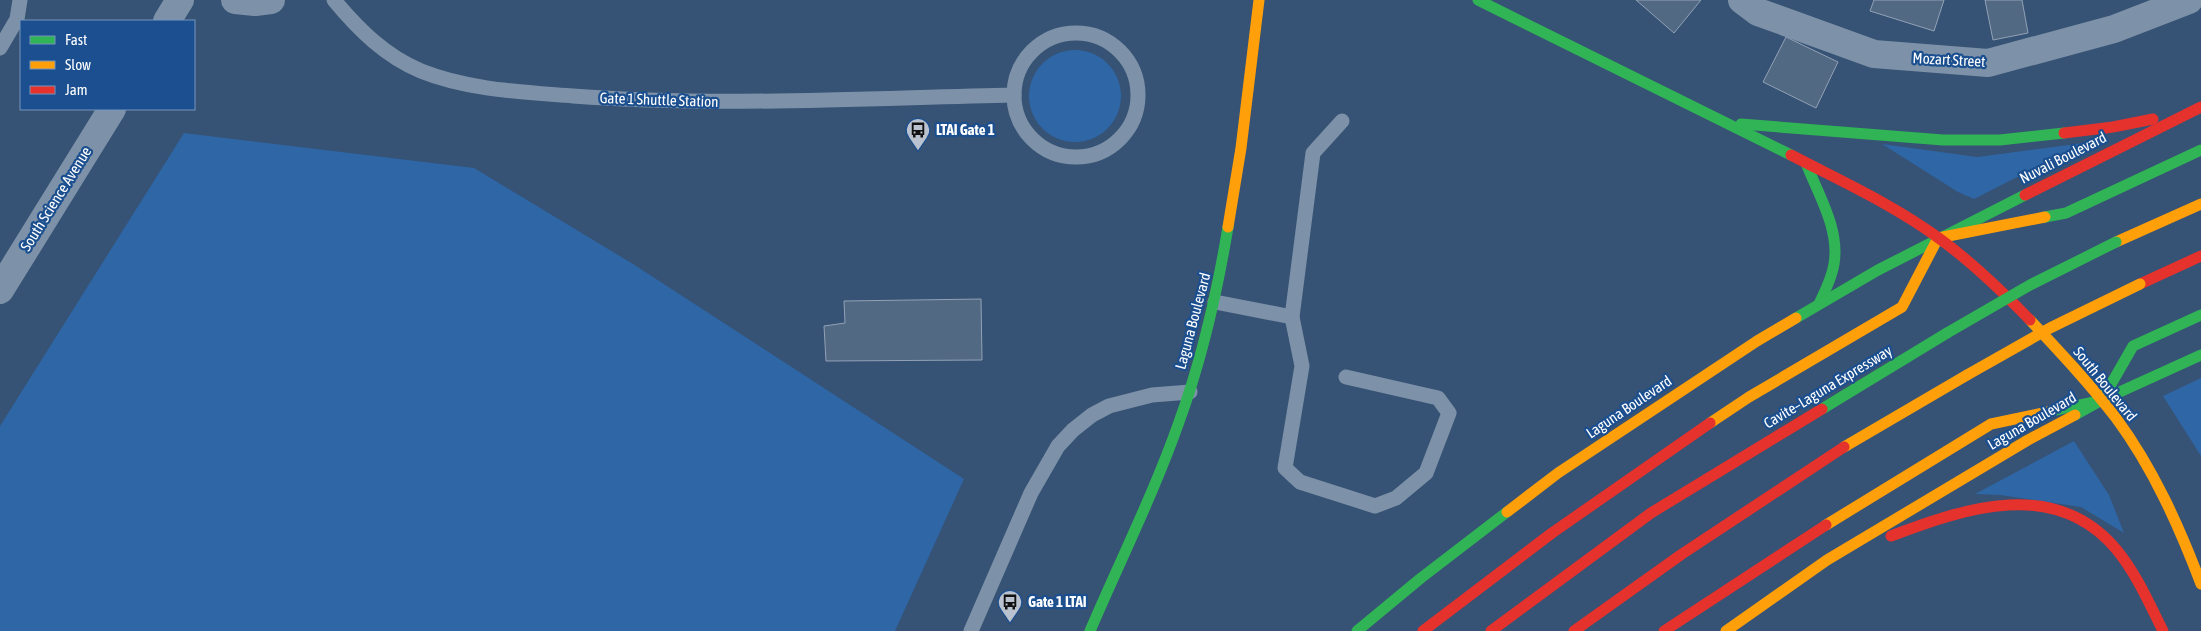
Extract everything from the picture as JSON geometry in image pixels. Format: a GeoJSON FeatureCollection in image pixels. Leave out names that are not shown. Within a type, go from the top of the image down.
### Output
{"type":"FeatureCollection","features":[{"type":"Feature","properties":{"kind":"main road","name":"Laguna Boulevard"},"geometry":{"type":"LineString","coordinates":[[1090,631],[1159,472],[1190,392],[1215,302],[1234,204],[1259,0]]}},
{"type":"Feature","properties":{"kind":"main road","name":"South Boulevard"},"geometry":{"type":"LineString","coordinates":[[1478,0],[1728,122],[1865,194],[1938,238],[1984,274],[2028,316],[2102,400],[2156,484],[2179,531],[2201,584]]}},
{"type":"Feature","properties":{"kind":"main road","name":"Nuvali Boulevard"},"geometry":{"type":"LineString","coordinates":[[1938,238],[2201,107]]}},
{"type":"Feature","properties":{"kind":"main road"},"geometry":{"type":"LineString","coordinates":[[1728,122],[1943,140],[2000,140],[2113,127],[2187,113]]}},
{"type":"Feature","properties":{"kind":"main road"},"geometry":{"type":"LineString","coordinates":[[1423,631],[1552,533],[1668,451],[1749,397],[1902,307],[1938,238],[2066,213],[2201,150]]}},
{"type":"Feature","properties":{"kind":"main road"},"geometry":{"type":"LineString","coordinates":[[1806,163],[1828,218],[1834,245],[1835,257],[1831,277],[1819,304]]}},
{"type":"Feature","properties":{"kind":"main road","name":"Cavite–Laguna Expressway"},"geometry":{"type":"LineString","coordinates":[[1491,631],[1651,513],[1946,333],[2030,285],[2116,242],[2201,204]]}},
{"type":"Feature","properties":{"kind":"main road","name":"Laguna Boulevard"},"geometry":{"type":"LineString","coordinates":[[1357,631],[1421,578],[1558,473],[1701,377],[1819,304],[1938,238]]}},
{"type":"Feature","properties":{"kind":"main road"},"geometry":{"type":"LineString","coordinates":[[1574,631],[1682,554],[1835,452],[2050,328],[2201,256]]}},
{"type":"Feature","properties":{"kind":"main road"},"geometry":{"type":"LineString","coordinates":[[2102,400],[2133,346],[2201,315]]}},
{"type":"Feature","properties":{"kind":"main road"},"geometry":{"type":"LineString","coordinates":[[1664,631],[1815,531],[1990,424],[2102,400],[2201,355]]}},
{"type":"Feature","properties":{"kind":"main road","name":"Laguna Boulevard"},"geometry":{"type":"LineString","coordinates":[[1726,631],[1827,560],[1947,488],[2102,400]]}},
{"type":"Feature","properties":{"kind":"main road"},"geometry":{"type":"LineString","coordinates":[[1827,560],[1966,510],[2005,504],[2046,507],[2074,517],[2105,538],[2135,577],[2163,631]]}},
{"type":"Feature","properties":{"kind":"street"},"geometry":{"type":"LineString","coordinates":[[168,20],[180,0]]}},
{"type":"Feature","properties":{"kind":"street"},"geometry":{"type":"LineString","coordinates":[[235,0],[255,2],[271,0]]}},
{"type":"Feature","properties":{"kind":"street","name":"Mozart Street"},"geometry":{"type":"LineString","coordinates":[[1742,0],[1758,12],[1874,54],[1988,64],[2114,29],[2188,0]]}},
{"type":"Feature","properties":{"kind":"street","name":"South Science Avenue"},"geometry":{"type":"LineString","coordinates":[[2,280],[111,110]]}},
{"type":"Feature","properties":{"kind":"lane"},"geometry":{"type":"LineString","coordinates":[[0,48],[17,19],[20,0]]}},
{"type":"Feature","properties":{"kind":"lane","name":"Gate 1 Shuttle Station"},"geometry":{"type":"LineString","coordinates":[[334,0],[376,44],[404,64],[435,76],[468,84],[560,95],[697,102],[1014,94]]}},
{"type":"Feature","properties":{"kind":"lane"},"geometry":{"type":"LineString","coordinates":[[1076,33],[1097,37],[1116,48],[1132,70],[1138,96],[1134,117],[1115,143],[1096,153],[1075,157],[1054,153],[1036,142],[1017,116],[1014,94],[1022,64],[1032,51],[1055,36],[1076,33]]}},
{"type":"Feature","properties":{"kind":"lane"},"geometry":{"type":"LineString","coordinates":[[1342,121],[1314,153],[1292,317],[1302,366],[1285,468],[1300,482],[1375,506],[1396,498],[1426,473],[1449,413],[1438,398],[1346,377]]}},
{"type":"Feature","properties":{"kind":"lane"},"geometry":{"type":"LineString","coordinates":[[1215,302],[1292,317]]}},
{"type":"Feature","properties":{"kind":"lane"},"geometry":{"type":"LineString","coordinates":[[971,631],[1031,493],[1058,446],[1073,430],[1092,415],[1109,406],[1152,395],[1190,392]]}},
{"type":"Feature","properties":{"kind":"shaded area"},"geometry":{"type":"Polygon","coordinates":[[[1075,50],[1093,53],[1108,63],[1118,78],[1121,96],[1118,114],[1108,129],[1093,139],[1075,142],[1057,139],[1042,129],[1032,114],[1029,96],[1032,78],[1042,63],[1057,53],[1075,50]]]}},
{"type":"Feature","properties":{"kind":"shaded area"},"geometry":{"type":"Polygon","coordinates":[[[184,133],[474,168],[633,264],[964,479],[895,631],[0,631],[0,426],[184,133]]]}},
{"type":"Feature","properties":{"kind":"shaded area"},"geometry":{"type":"Polygon","coordinates":[[[2084,143],[1974,199],[1958,192],[1882,144],[1977,157],[2084,143]]]}},
{"type":"Feature","properties":{"kind":"shaded area"},"geometry":{"type":"Polygon","coordinates":[[[2201,378],[2201,456],[2163,396],[2201,378]]]}},
{"type":"Feature","properties":{"kind":"shaded area"},"geometry":{"type":"Polygon","coordinates":[[[2074,441],[2109,495],[2124,533],[2081,507],[2000,495],[1975,494],[2074,441]]]}},
{"type":"Feature","properties":{"kind":"building"},"geometry":{"type":"Polygon","coordinates":[[[1636,0],[1701,0],[1674,33],[1636,0]]]}},
{"type":"Feature","properties":{"kind":"building"},"geometry":{"type":"Polygon","coordinates":[[[1874,0],[1944,0],[1934,31],[1870,11],[1874,0]]]}},
{"type":"Feature","properties":{"kind":"building"},"geometry":{"type":"Polygon","coordinates":[[[1985,0],[2022,0],[2028,33],[1993,40],[1985,0]]]}},
{"type":"Feature","properties":{"kind":"building"},"geometry":{"type":"Polygon","coordinates":[[[1786,37],[1838,62],[1816,108],[1763,82],[1786,37]]]}},
{"type":"Feature","properties":{"kind":"building"},"geometry":{"type":"Polygon","coordinates":[[[981,299],[982,360],[826,361],[824,326],[845,323],[844,301],[981,299]]]}},
{"type":"Feature","properties":{"kind":"traffic: fast"},"geometry":{"type":"LineString","coordinates":[[1478,0],[1791,155]]}},
{"type":"Feature","properties":{"kind":"traffic: fast"},"geometry":{"type":"LineString","coordinates":[[1741,124],[1943,140],[2000,140],[2064,133]]}},
{"type":"Feature","properties":{"kind":"traffic: fast"},"geometry":{"type":"LineString","coordinates":[[2045,217],[2066,213],[2201,150]]}},
{"type":"Feature","properties":{"kind":"traffic: fast"},"geometry":{"type":"LineString","coordinates":[[1806,163],[1827,212],[1834,238],[1833,269],[1819,304]]}},
{"type":"Feature","properties":{"kind":"traffic: fast"},"geometry":{"type":"LineString","coordinates":[[1796,318],[1878,270],[2025,195]]}},
{"type":"Feature","properties":{"kind":"traffic: fast"},"geometry":{"type":"LineString","coordinates":[[1090,631],[1159,475],[1187,398],[1208,326],[1228,227]]}},
{"type":"Feature","properties":{"kind":"traffic: fast"},"geometry":{"type":"LineString","coordinates":[[1947,333],[2030,285],[2116,242]]}},
{"type":"Feature","properties":{"kind":"traffic: fast"},"geometry":{"type":"LineString","coordinates":[[2052,411],[2102,400],[2133,346],[2201,315]]}},
{"type":"Feature","properties":{"kind":"traffic: fast"},"geometry":{"type":"LineString","coordinates":[[1822,409],[1947,333]]}},
{"type":"Feature","properties":{"kind":"traffic: fast"},"geometry":{"type":"LineString","coordinates":[[2075,415],[2102,400],[2201,355]]}},
{"type":"Feature","properties":{"kind":"traffic: fast"},"geometry":{"type":"LineString","coordinates":[[1357,631],[1421,578],[1507,512]]}},
{"type":"Feature","properties":{"kind":"traffic: slow"},"geometry":{"type":"LineString","coordinates":[[1228,227],[1241,148],[1259,0]]}},
{"type":"Feature","properties":{"kind":"traffic: slow"},"geometry":{"type":"LineString","coordinates":[[2116,242],[2201,204]]}},
{"type":"Feature","properties":{"kind":"traffic: slow"},"geometry":{"type":"LineString","coordinates":[[1710,423],[1749,397],[1902,307],[1938,238],[2045,217]]}},
{"type":"Feature","properties":{"kind":"traffic: slow"},"geometry":{"type":"LineString","coordinates":[[1967,375],[2050,328],[2140,284]]}},
{"type":"Feature","properties":{"kind":"traffic: slow"},"geometry":{"type":"LineString","coordinates":[[1507,512],[1558,473],[1757,341],[1796,318]]}},
{"type":"Feature","properties":{"kind":"traffic: slow"},"geometry":{"type":"LineString","coordinates":[[2030,320],[2096,393],[2116,418],[2142,457],[2184,541],[2201,584]]}},
{"type":"Feature","properties":{"kind":"traffic: slow"},"geometry":{"type":"LineString","coordinates":[[1844,447],[1967,375]]}},
{"type":"Feature","properties":{"kind":"traffic: slow"},"geometry":{"type":"LineString","coordinates":[[1826,525],[1991,424],[2052,411]]}},
{"type":"Feature","properties":{"kind":"traffic: slow"},"geometry":{"type":"LineString","coordinates":[[1726,631],[1827,560],[2028,440],[2075,415]]}},
{"type":"Feature","properties":{"kind":"traffic: jam"},"geometry":{"type":"LineString","coordinates":[[2025,195],[2201,107]]}},
{"type":"Feature","properties":{"kind":"traffic: jam"},"geometry":{"type":"LineString","coordinates":[[2064,133],[2113,127],[2153,119]]}},
{"type":"Feature","properties":{"kind":"traffic: jam"},"geometry":{"type":"LineString","coordinates":[[1791,155],[1867,194],[1922,227],[1976,268],[2030,320]]}},
{"type":"Feature","properties":{"kind":"traffic: jam"},"geometry":{"type":"LineString","coordinates":[[2140,284],[2201,256]]}},
{"type":"Feature","properties":{"kind":"traffic: jam"},"geometry":{"type":"LineString","coordinates":[[1491,631],[1651,513],[1822,409]]}},
{"type":"Feature","properties":{"kind":"traffic: jam"},"geometry":{"type":"LineString","coordinates":[[1423,631],[1552,533],[1710,423]]}},
{"type":"Feature","properties":{"kind":"traffic: jam"},"geometry":{"type":"LineString","coordinates":[[1574,631],[1682,554],[1844,447]]}},
{"type":"Feature","properties":{"kind":"traffic: jam"},"geometry":{"type":"LineString","coordinates":[[1891,536],[1949,516],[2008,505],[2038,506],[2066,513],[2092,527],[2116,549],[2136,578],[2163,631]]}},
{"type":"Feature","properties":{"kind":"traffic: jam"},"geometry":{"type":"LineString","coordinates":[[1664,631],[1826,525]]}},
{"type":"Feature","properties":{"kind":"place","name":"LTAI Gate 1"},"geometry":{"type":"Point","coordinates":[918,151]}},
{"type":"Feature","properties":{"kind":"place","name":"Gate 1 LTAI"},"geometry":{"type":"Point","coordinates":[1010,623]}}]}
